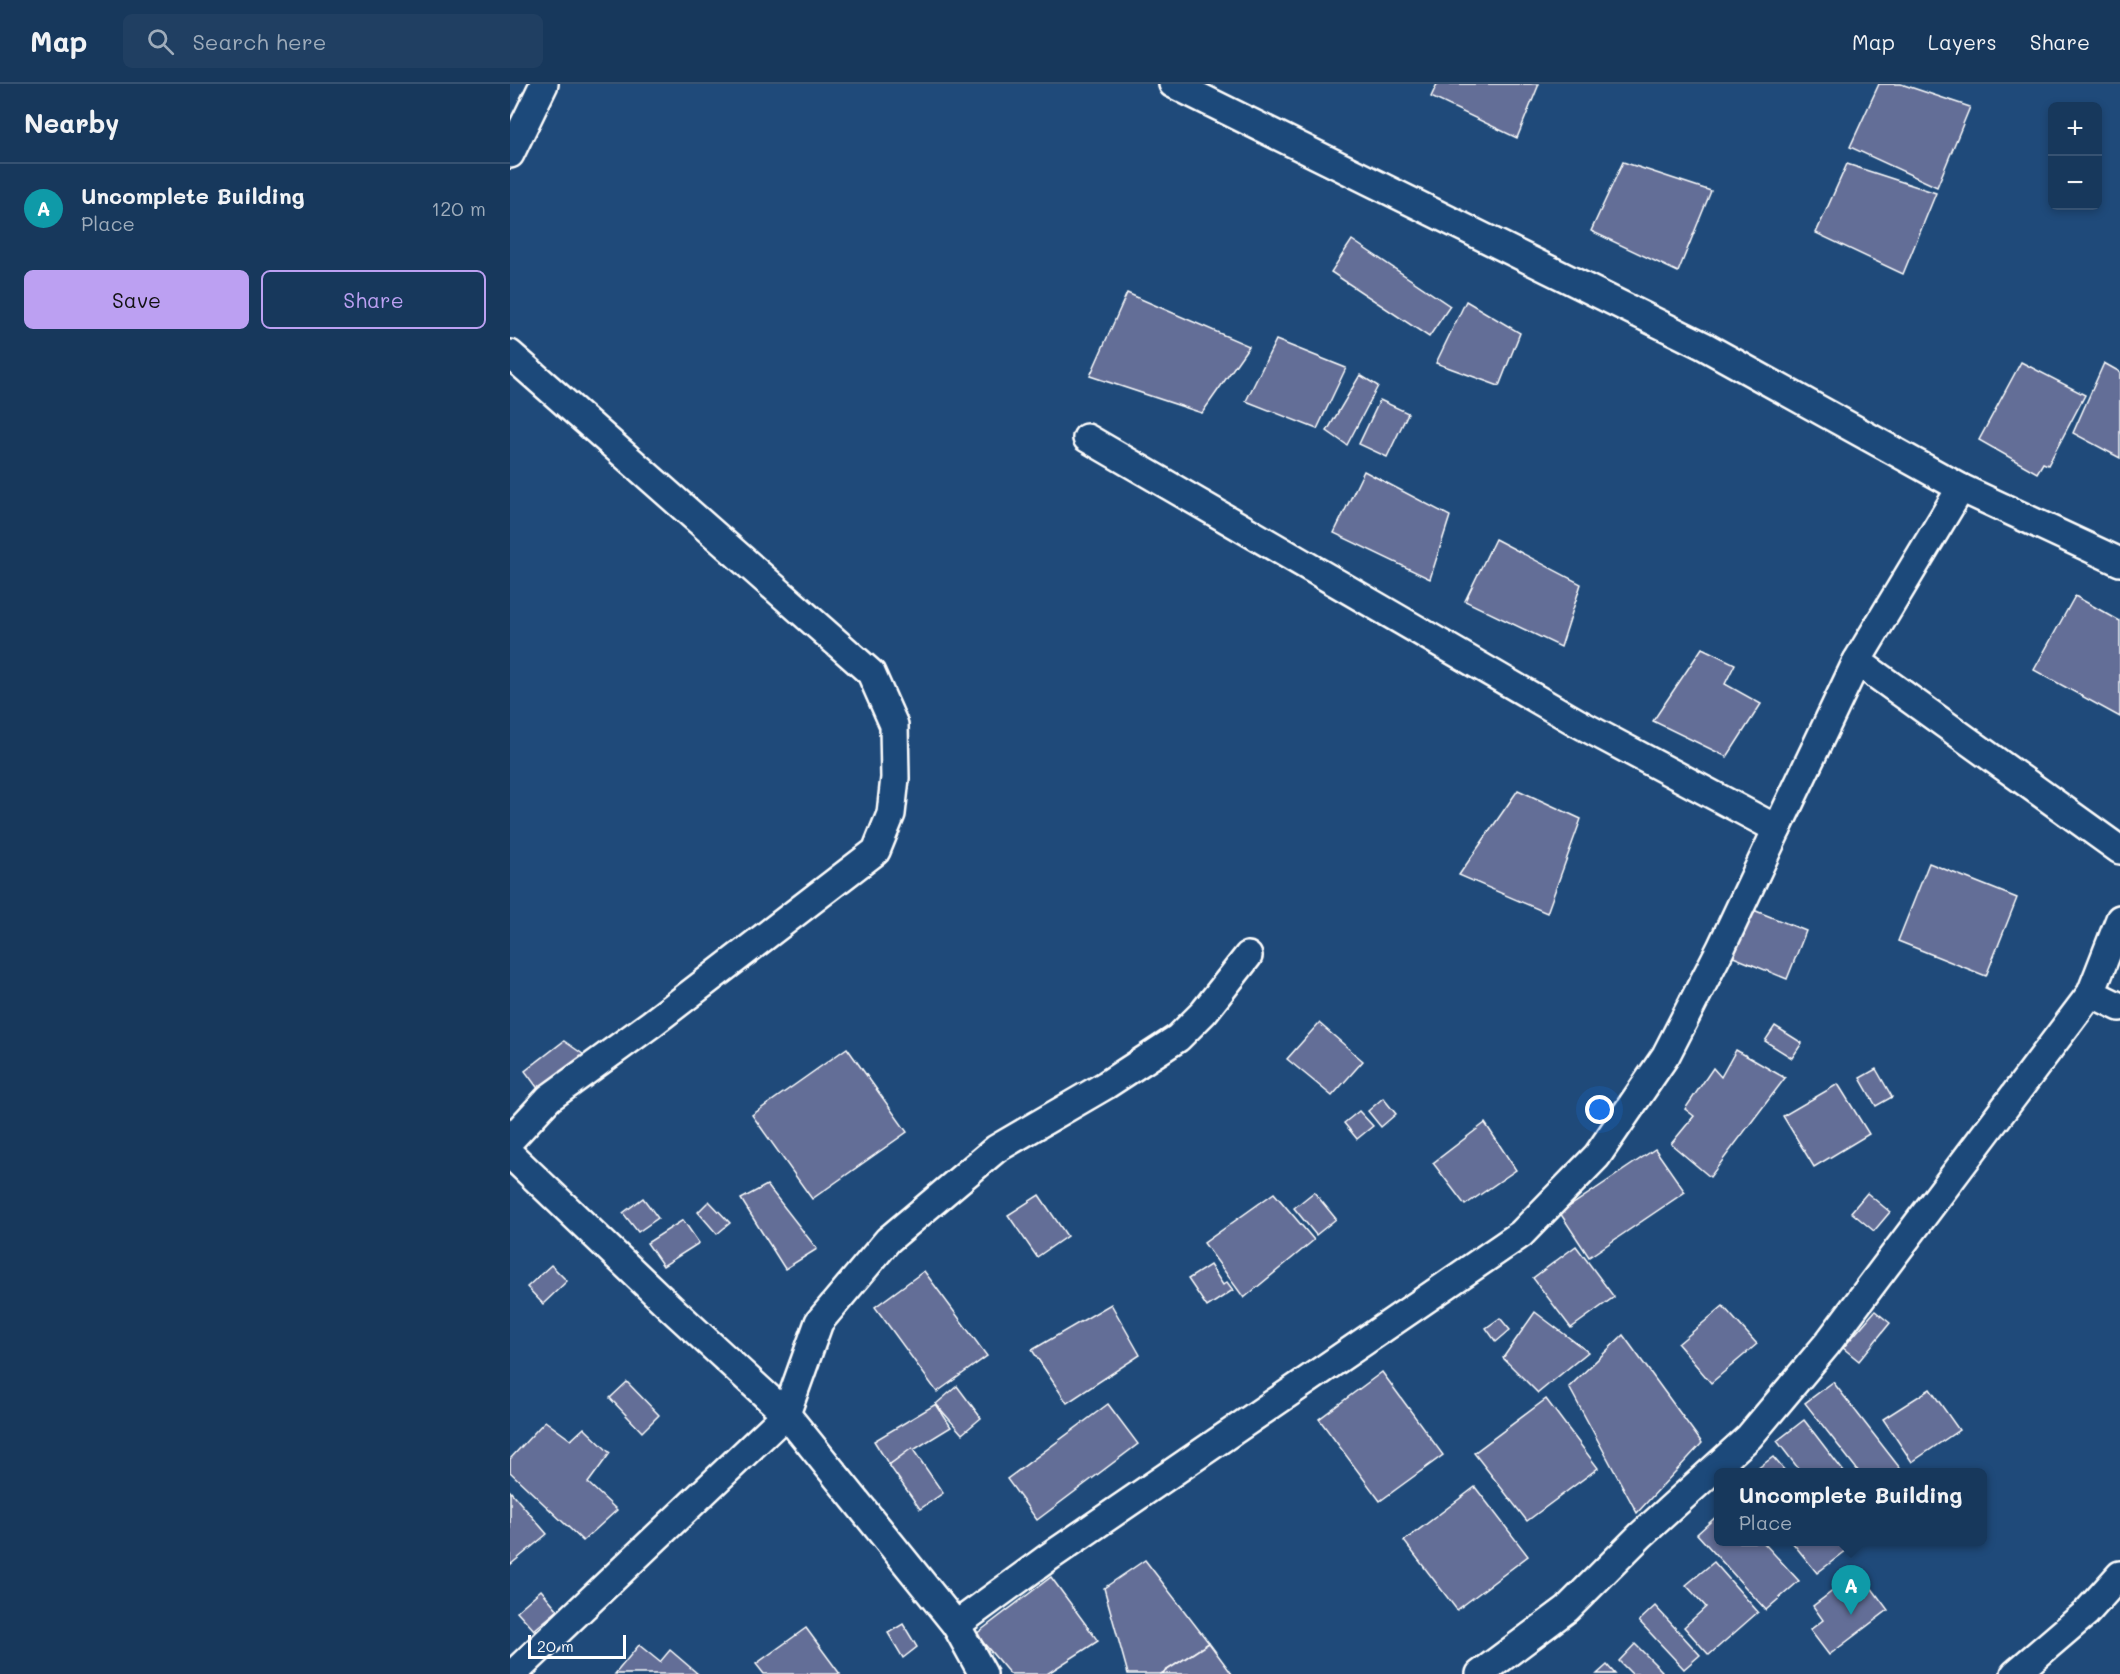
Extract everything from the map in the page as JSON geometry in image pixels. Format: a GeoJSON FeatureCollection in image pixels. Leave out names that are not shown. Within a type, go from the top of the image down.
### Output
{"type":"FeatureCollection","features":[{"type":"Feature","properties":{"kind":"street"},"geometry":{"type":"LineString","coordinates":[[510,154],[544,84]]}},
{"type":"Feature","properties":{"kind":"street"},"geometry":{"type":"LineString","coordinates":[[1173,84],[1704,346],[1961,489],[2120,562]]}},
{"type":"Feature","properties":{"kind":"street"},"geometry":{"type":"LineString","coordinates":[[510,354],[871,673],[894,725],[895,778],[891,814],[876,851],[651,1024],[549,1098],[510,1140]]}},
{"type":"Feature","properties":{"kind":"street"},"geometry":{"type":"LineString","coordinates":[[1086,438],[1578,723],[1777,829]]}},
{"type":"Feature","properties":{"kind":"street"},"geometry":{"type":"LineString","coordinates":[[956,1625],[1068,1544],[1521,1234],[1597,1156],[1666,1055],[1721,948],[1857,661],[1961,489]]}},
{"type":"Feature","properties":{"kind":"street"},"geometry":{"type":"LineString","coordinates":[[1857,661],[2120,850]]}},
{"type":"Feature","properties":{"kind":"street"},"geometry":{"type":"LineString","coordinates":[[1715,1468],[1749,1437],[1827,1344],[2091,993],[2120,919]]}},
{"type":"Feature","properties":{"kind":"street"},"geometry":{"type":"LineString","coordinates":[[513,1674],[786,1414],[819,1322],[888,1240],[996,1149],[1106,1085],[1178,1038],[1204,1012],[1248,956]]}},
{"type":"Feature","properties":{"kind":"street"},"geometry":{"type":"LineString","coordinates":[[2091,993],[2120,1007]]}},
{"type":"Feature","properties":{"kind":"street"},"geometry":{"type":"LineString","coordinates":[[510,1154],[786,1414],[956,1625],[983,1674]]}},
{"type":"Feature","properties":{"kind":"street"},"geometry":{"type":"LineString","coordinates":[[1480,1674],[1566,1609],[1641,1535],[1714,1469]]}},
{"type":"Feature","properties":{"kind":"street"},"geometry":{"type":"LineString","coordinates":[[2015,1674],[2086,1613],[2120,1575]]}},
{"type":"Feature","properties":{"kind":"building"},"geometry":{"type":"Polygon","coordinates":[[[1437,84],[1539,84],[1517,138],[1431,97],[1437,84]]]}},
{"type":"Feature","properties":{"kind":"building"},"geometry":{"type":"Polygon","coordinates":[[[1879,84],[1901,84],[1970,107],[1937,187],[1850,147],[1879,84]]]}},
{"type":"Feature","properties":{"kind":"building"},"geometry":{"type":"Polygon","coordinates":[[[1623,162],[1711,191],[1678,272],[1591,231],[1623,162]]]}},
{"type":"Feature","properties":{"kind":"building"},"geometry":{"type":"Polygon","coordinates":[[[1847,164],[1936,193],[1903,274],[1816,233],[1847,164]]]}},
{"type":"Feature","properties":{"kind":"building"},"geometry":{"type":"Polygon","coordinates":[[[1352,240],[1450,306],[1429,337],[1331,272],[1352,240]]]}},
{"type":"Feature","properties":{"kind":"building"},"geometry":{"type":"Polygon","coordinates":[[[1127,293],[1249,346],[1202,413],[1090,376],[1127,293]]]}},
{"type":"Feature","properties":{"kind":"building"},"geometry":{"type":"Polygon","coordinates":[[[1466,301],[1520,333],[1499,386],[1436,363],[1466,301]]]}},
{"type":"Feature","properties":{"kind":"building"},"geometry":{"type":"Polygon","coordinates":[[[1276,340],[1346,368],[1317,429],[1246,401],[1276,340]]]}},
{"type":"Feature","properties":{"kind":"building"},"geometry":{"type":"Polygon","coordinates":[[[2021,362],[2085,395],[2048,465],[2043,463],[2037,473],[1979,440],[2021,362]]]}},
{"type":"Feature","properties":{"kind":"building"},"geometry":{"type":"Polygon","coordinates":[[[2104,363],[2120,372],[2120,458],[2073,433],[2104,363]]]}},
{"type":"Feature","properties":{"kind":"building"},"geometry":{"type":"Polygon","coordinates":[[[1360,375],[1378,386],[1347,445],[1327,431],[1360,375]]]}},
{"type":"Feature","properties":{"kind":"building"},"geometry":{"type":"Polygon","coordinates":[[[1380,400],[1408,413],[1387,457],[1359,444],[1380,400]]]}},
{"type":"Feature","properties":{"kind":"building"},"geometry":{"type":"Polygon","coordinates":[[[1364,471],[1450,516],[1430,579],[1334,533],[1364,471]]]}},
{"type":"Feature","properties":{"kind":"building"},"geometry":{"type":"Polygon","coordinates":[[[1495,539],[1581,584],[1561,647],[1465,601],[1495,539]]]}},
{"type":"Feature","properties":{"kind":"building"},"geometry":{"type":"Polygon","coordinates":[[[2075,596],[2120,621],[2120,717],[2034,670],[2075,596]]]}},
{"type":"Feature","properties":{"kind":"building"},"geometry":{"type":"Polygon","coordinates":[[[1702,648],[1735,664],[1725,684],[1761,704],[1727,757],[1653,721],[1702,648]]]}},
{"type":"Feature","properties":{"kind":"building"},"geometry":{"type":"Polygon","coordinates":[[[1518,790],[1581,819],[1547,913],[1459,875],[1518,790]]]}},
{"type":"Feature","properties":{"kind":"building"},"geometry":{"type":"Polygon","coordinates":[[[1929,863],[2017,898],[1986,976],[1898,941],[1929,863]]]}},
{"type":"Feature","properties":{"kind":"building"},"geometry":{"type":"Polygon","coordinates":[[[1751,909],[1806,931],[1787,979],[1731,956],[1751,909]]]}},
{"type":"Feature","properties":{"kind":"building"},"geometry":{"type":"Polygon","coordinates":[[[1319,1023],[1363,1061],[1332,1096],[1287,1059],[1319,1023]]]}},
{"type":"Feature","properties":{"kind":"building"},"geometry":{"type":"Polygon","coordinates":[[[1775,1026],[1802,1043],[1792,1058],[1765,1041],[1775,1026]]]}},
{"type":"Feature","properties":{"kind":"building"},"geometry":{"type":"Polygon","coordinates":[[[564,1041],[590,1059],[542,1094],[525,1071],[564,1041]]]}},
{"type":"Feature","properties":{"kind":"building"},"geometry":{"type":"Polygon","coordinates":[[[847,1048],[907,1132],[812,1199],[752,1115],[847,1048]]]}},
{"type":"Feature","properties":{"kind":"building"},"geometry":{"type":"Polygon","coordinates":[[[1736,1050],[1785,1078],[1710,1177],[1671,1144],[1694,1116],[1685,1109],[1713,1068],[1721,1077],[1736,1050]]]}},
{"type":"Feature","properties":{"kind":"building"},"geometry":{"type":"Polygon","coordinates":[[[1876,1069],[1892,1097],[1876,1106],[1860,1078],[1876,1069]]]}},
{"type":"Feature","properties":{"kind":"building"},"geometry":{"type":"Polygon","coordinates":[[[1838,1084],[1869,1134],[1814,1167],[1783,1116],[1838,1084]]]}},
{"type":"Feature","properties":{"kind":"building"},"geometry":{"type":"Polygon","coordinates":[[[1383,1098],[1396,1114],[1381,1127],[1368,1111],[1383,1098]]]}},
{"type":"Feature","properties":{"kind":"building"},"geometry":{"type":"Polygon","coordinates":[[[1359,1111],[1373,1126],[1357,1139],[1344,1123],[1359,1111]]]}},
{"type":"Feature","properties":{"kind":"building"},"geometry":{"type":"Polygon","coordinates":[[[1485,1123],[1516,1170],[1465,1205],[1433,1163],[1485,1123]]]}},
{"type":"Feature","properties":{"kind":"building"},"geometry":{"type":"Polygon","coordinates":[[[1655,1149],[1685,1192],[1589,1257],[1560,1213],[1655,1149]]]}},
{"type":"Feature","properties":{"kind":"building"},"geometry":{"type":"Polygon","coordinates":[[[767,1185],[817,1249],[785,1269],[741,1199],[767,1185]]]}},
{"type":"Feature","properties":{"kind":"building"},"geometry":{"type":"Polygon","coordinates":[[[1314,1192],[1336,1219],[1316,1235],[1294,1208],[1314,1192]]]}},
{"type":"Feature","properties":{"kind":"building"},"geometry":{"type":"Polygon","coordinates":[[[1274,1193],[1314,1240],[1244,1298],[1204,1243],[1274,1193]]]}},
{"type":"Feature","properties":{"kind":"building"},"geometry":{"type":"Polygon","coordinates":[[[1867,1193],[1890,1212],[1874,1231],[1851,1212],[1867,1193]]]}},
{"type":"Feature","properties":{"kind":"building"},"geometry":{"type":"Polygon","coordinates":[[[1039,1195],[1067,1236],[1037,1257],[1008,1215],[1039,1195]]]}},
{"type":"Feature","properties":{"kind":"building"},"geometry":{"type":"Polygon","coordinates":[[[643,1198],[658,1218],[638,1232],[623,1213],[643,1198]]]}},
{"type":"Feature","properties":{"kind":"building"},"geometry":{"type":"Polygon","coordinates":[[[709,1201],[730,1223],[717,1234],[698,1212],[709,1201]]]}},
{"type":"Feature","properties":{"kind":"building"},"geometry":{"type":"Polygon","coordinates":[[[683,1220],[699,1243],[663,1266],[647,1243],[683,1220]]]}},
{"type":"Feature","properties":{"kind":"building"},"geometry":{"type":"Polygon","coordinates":[[[1576,1246],[1614,1297],[1571,1328],[1533,1278],[1576,1246]]]}},
{"type":"Feature","properties":{"kind":"building"},"geometry":{"type":"Polygon","coordinates":[[[551,1265],[567,1281],[543,1304],[527,1287],[551,1265]]]}},
{"type":"Feature","properties":{"kind":"building"},"geometry":{"type":"Polygon","coordinates":[[[1210,1265],[1223,1285],[1227,1282],[1233,1290],[1207,1307],[1188,1279],[1210,1265]]]}},
{"type":"Feature","properties":{"kind":"building"},"geometry":{"type":"Polygon","coordinates":[[[924,1271],[987,1356],[937,1392],[875,1307],[924,1271]]]}},
{"type":"Feature","properties":{"kind":"building"},"geometry":{"type":"Polygon","coordinates":[[[1111,1304],[1140,1355],[1067,1403],[1032,1350],[1111,1304]]]}},
{"type":"Feature","properties":{"kind":"building"},"geometry":{"type":"Polygon","coordinates":[[[1723,1306],[1757,1344],[1711,1383],[1678,1344],[1723,1306]]]}},
{"type":"Feature","properties":{"kind":"building"},"geometry":{"type":"Polygon","coordinates":[[[1875,1311],[1890,1323],[1859,1361],[1843,1348],[1875,1311]]]}},
{"type":"Feature","properties":{"kind":"building"},"geometry":{"type":"Polygon","coordinates":[[[1535,1312],[1588,1352],[1538,1393],[1503,1358],[1535,1312]]]}},
{"type":"Feature","properties":{"kind":"building"},"geometry":{"type":"Polygon","coordinates":[[[1500,1318],[1510,1330],[1496,1342],[1486,1328],[1500,1318]]]}},
{"type":"Feature","properties":{"kind":"building"},"geometry":{"type":"Polygon","coordinates":[[[1623,1335],[1702,1443],[1637,1513],[1569,1387],[1623,1335]]]}},
{"type":"Feature","properties":{"kind":"building"},"geometry":{"type":"Polygon","coordinates":[[[1382,1372],[1443,1455],[1380,1501],[1319,1419],[1382,1372]]]}},
{"type":"Feature","properties":{"kind":"building"},"geometry":{"type":"Polygon","coordinates":[[[627,1382],[659,1415],[642,1432],[610,1398],[627,1382]]]}},
{"type":"Feature","properties":{"kind":"building"},"geometry":{"type":"Polygon","coordinates":[[[1833,1382],[1900,1468],[1856,1468],[1805,1403],[1833,1382]]]}},
{"type":"Feature","properties":{"kind":"building"},"geometry":{"type":"Polygon","coordinates":[[[957,1386],[981,1418],[962,1434],[936,1404],[957,1386]]]}},
{"type":"Feature","properties":{"kind":"building"},"geometry":{"type":"Polygon","coordinates":[[[1930,1389],[1959,1430],[1912,1462],[1883,1419],[1930,1389]]]}},
{"type":"Feature","properties":{"kind":"building"},"geometry":{"type":"Polygon","coordinates":[[[1546,1399],[1598,1468],[1527,1521],[1474,1453],[1546,1399]]]}},
{"type":"Feature","properties":{"kind":"building"},"geometry":{"type":"Polygon","coordinates":[[[936,1404],[951,1427],[889,1465],[874,1441],[936,1404]]]}},
{"type":"Feature","properties":{"kind":"building"},"geometry":{"type":"Polygon","coordinates":[[[1108,1404],[1138,1444],[1037,1520],[1007,1479],[1108,1404]]]}},
{"type":"Feature","properties":{"kind":"building"},"geometry":{"type":"Polygon","coordinates":[[[1804,1420],[1841,1468],[1798,1468],[1777,1441],[1804,1420]]]}},
{"type":"Feature","properties":{"kind":"building"},"geometry":{"type":"Polygon","coordinates":[[[545,1421],[571,1440],[584,1428],[610,1453],[588,1483],[617,1510],[583,1541],[510,1472],[510,1459],[545,1421]]]}},
{"type":"Feature","properties":{"kind":"building"},"geometry":{"type":"Polygon","coordinates":[[[912,1448],[943,1493],[920,1509],[889,1465],[912,1448]]]}},
{"type":"Feature","properties":{"kind":"building"},"geometry":{"type":"Polygon","coordinates":[[[1773,1457],[1783,1468],[1758,1468],[1773,1457]]]}},
{"type":"Feature","properties":{"kind":"building"},"geometry":{"type":"Polygon","coordinates":[[[1475,1487],[1528,1556],[1457,1610],[1404,1541],[1475,1487]]]}},
{"type":"Feature","properties":{"kind":"building"},"geometry":{"type":"Polygon","coordinates":[[[510,1491],[547,1534],[510,1565],[510,1491]]]}},
{"type":"Feature","properties":{"kind":"building"},"geometry":{"type":"Polygon","coordinates":[[[1714,1519],[1714,1546],[1767,1546],[1799,1581],[1766,1610],[1697,1534],[1714,1519]]]}},
{"type":"Feature","properties":{"kind":"building"},"geometry":{"type":"Polygon","coordinates":[[[1795,1546],[1844,1546],[1847,1550],[1817,1573],[1795,1546]]]}},
{"type":"Feature","properties":{"kind":"building"},"geometry":{"type":"Polygon","coordinates":[[[1145,1560],[1209,1643],[1161,1674],[1128,1674],[1104,1588],[1145,1560]]]}},
{"type":"Feature","properties":{"kind":"building"},"geometry":{"type":"Polygon","coordinates":[[[1714,1562],[1758,1612],[1709,1655],[1684,1627],[1706,1607],[1686,1585],[1714,1562]]]}},
{"type":"Feature","properties":{"kind":"building"},"geometry":{"type":"Polygon","coordinates":[[[1859,1571],[1888,1610],[1829,1655],[1810,1630],[1823,1620],[1813,1606],[1859,1571]]]}},
{"type":"Feature","properties":{"kind":"building"},"geometry":{"type":"Polygon","coordinates":[[[1051,1577],[1098,1641],[1047,1674],[1010,1674],[976,1634],[1051,1577]]]}},
{"type":"Feature","properties":{"kind":"building"},"geometry":{"type":"Polygon","coordinates":[[[541,1590],[558,1610],[534,1630],[517,1611],[541,1590]]]}},
{"type":"Feature","properties":{"kind":"building"},"geometry":{"type":"Polygon","coordinates":[[[1655,1606],[1700,1655],[1684,1669],[1639,1621],[1655,1606]]]}},
{"type":"Feature","properties":{"kind":"building"},"geometry":{"type":"Polygon","coordinates":[[[903,1624],[917,1647],[903,1658],[888,1633],[903,1624]]]}},
{"type":"Feature","properties":{"kind":"building"},"geometry":{"type":"Polygon","coordinates":[[[806,1628],[840,1674],[764,1674],[756,1664],[806,1628]]]}},
{"type":"Feature","properties":{"kind":"building"},"geometry":{"type":"Polygon","coordinates":[[[1209,1643],[1232,1674],[1161,1674],[1209,1643]]]}},
{"type":"Feature","properties":{"kind":"building"},"geometry":{"type":"Polygon","coordinates":[[[1635,1644],[1662,1671],[1659,1674],[1632,1674],[1619,1661],[1635,1644]]]}},
{"type":"Feature","properties":{"kind":"building"},"geometry":{"type":"Polygon","coordinates":[[[639,1645],[660,1662],[670,1650],[698,1674],[615,1674],[639,1645]]]}},
{"type":"Feature","properties":{"kind":"building"},"geometry":{"type":"Polygon","coordinates":[[[1607,1665],[1615,1674],[1597,1674],[1607,1665]]]}},
{"type":"Feature","properties":{"kind":"place","name":"Uncomplete Building"},"geometry":{"type":"Point","coordinates":[1851,1615]}}]}
